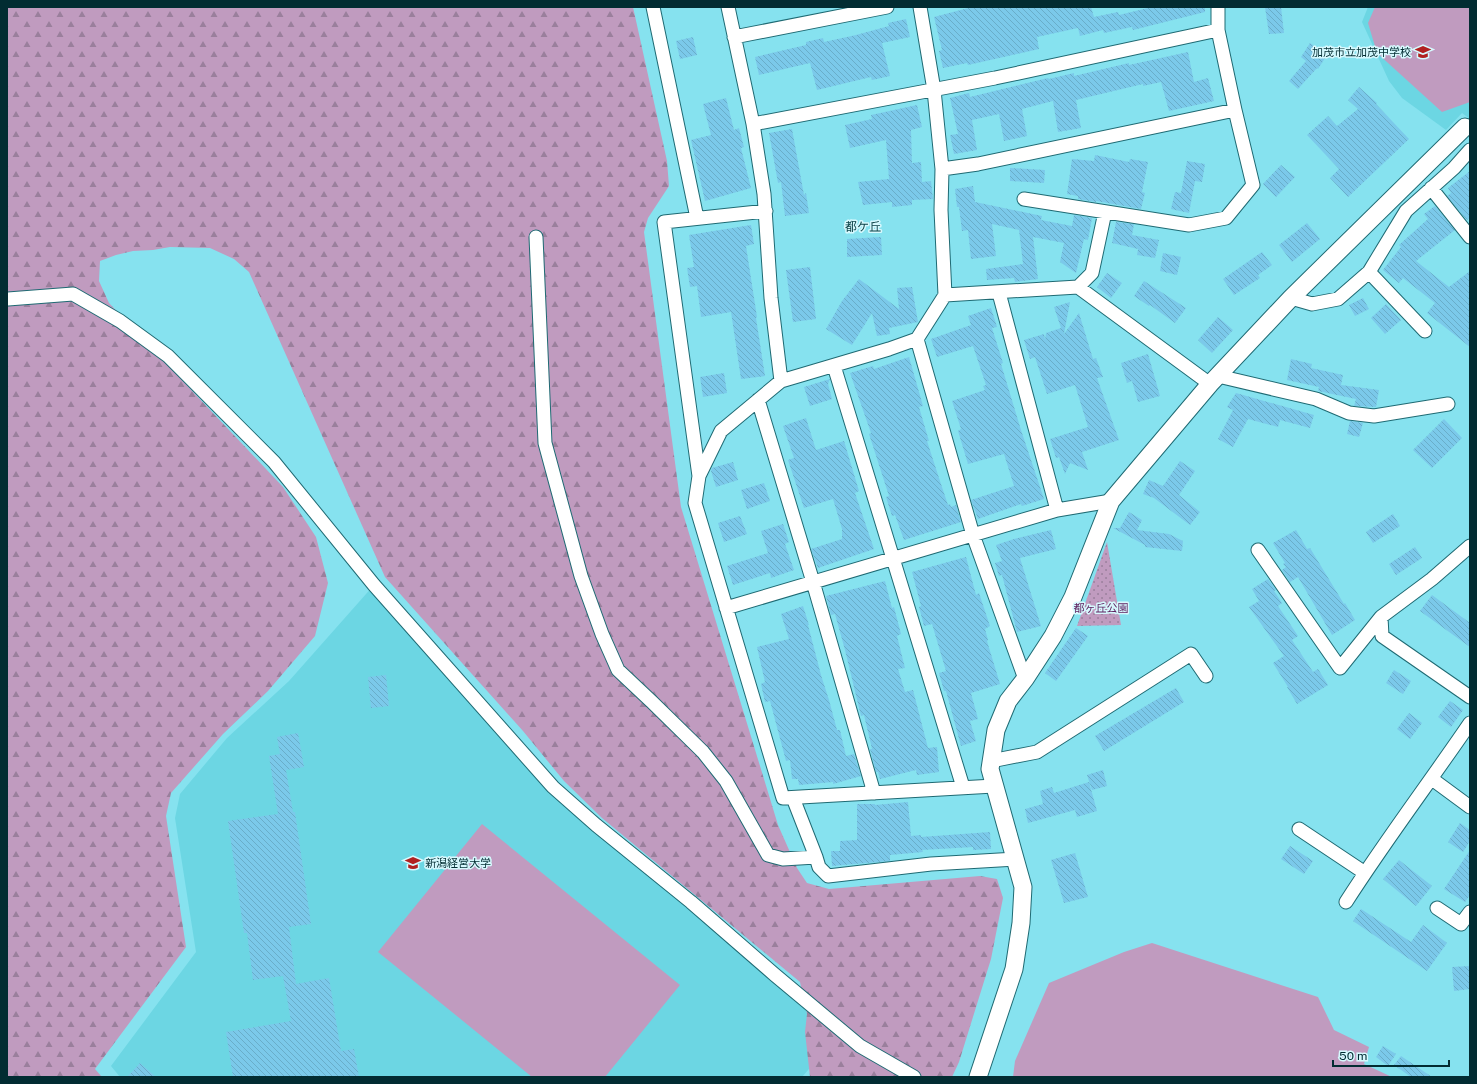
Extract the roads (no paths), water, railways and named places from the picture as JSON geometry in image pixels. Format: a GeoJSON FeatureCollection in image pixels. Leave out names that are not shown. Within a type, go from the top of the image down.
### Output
{"type":"FeatureCollection","features":[{"type":"Feature","properties":{"kind":"street"},"geometry":{"type":"LineString","coordinates":[[653,7],[697,218]]}},
{"type":"Feature","properties":{"kind":"street"},"geometry":{"type":"LineString","coordinates":[[728,7],[753,124],[766,210],[766,235],[771,298],[781,381]]}},
{"type":"Feature","properties":{"kind":"street"},"geometry":{"type":"LineString","coordinates":[[734,37],[887,7]]}},
{"type":"Feature","properties":{"kind":"street"},"geometry":{"type":"LineString","coordinates":[[699,476],[721,431],[781,381],[834,366],[917,339],[945,295],[941,210],[942,169],[934,90],[920,7]]}},
{"type":"Feature","properties":{"kind":"street"},"geometry":{"type":"LineString","coordinates":[[1024,199],[1189,225],[1226,218],[1253,185],[1218,30],[1218,7]]}},
{"type":"Feature","properties":{"kind":"street"},"geometry":{"type":"LineString","coordinates":[[753,124],[934,90],[1218,30]]}},
{"type":"Feature","properties":{"kind":"street"},"geometry":{"type":"LineString","coordinates":[[942,169],[978,164],[1235,110]]}},
{"type":"Feature","properties":{"kind":"street"},"geometry":{"type":"LineString","coordinates":[[978,1077],[1014,969],[1022,923],[1023,887],[990,769],[996,730],[1008,701],[1025,679],[1053,636],[1073,597],[1110,501],[1214,380],[1291,298],[1465,127]]}},
{"type":"Feature","properties":{"kind":"street"},"geometry":{"type":"LineString","coordinates":[[1291,298],[1312,304],[1338,299],[1368,272],[1406,211],[1454,168],[1470,151]]}},
{"type":"Feature","properties":{"kind":"street"},"geometry":{"type":"LineString","coordinates":[[1431,188],[1470,237]]}},
{"type":"Feature","properties":{"kind":"street"},"geometry":{"type":"LineString","coordinates":[[766,210],[664,222],[699,476],[695,503],[783,798],[994,786]]}},
{"type":"Feature","properties":{"kind":"street"},"geometry":{"type":"LineString","coordinates":[[1078,287],[1092,273],[1105,212]]}},
{"type":"Feature","properties":{"kind":"street"},"geometry":{"type":"LineString","coordinates":[[536,237],[545,444],[581,576],[602,634],[618,670],[703,752],[726,781],[768,855],[783,859],[816,857]]}},
{"type":"Feature","properties":{"kind":"street"},"geometry":{"type":"LineString","coordinates":[[1368,272],[1425,331]]}},
{"type":"Feature","properties":{"kind":"street"},"geometry":{"type":"LineString","coordinates":[[945,295],[999,293],[1078,287],[1214,380],[1316,399],[1349,413],[1374,416],[1448,404]]}},
{"type":"Feature","properties":{"kind":"street"},"geometry":{"type":"LineString","coordinates":[[999,293],[1057,510]]}},
{"type":"Feature","properties":{"kind":"street"},"geometry":{"type":"LineString","coordinates":[[8,299],[73,294],[120,321],[168,356],[274,462],[374,585],[553,787],[596,825],[691,902],[860,1046],[914,1077]]}},
{"type":"Feature","properties":{"kind":"street"},"geometry":{"type":"LineString","coordinates":[[917,339],[973,535],[1025,679]]}},
{"type":"Feature","properties":{"kind":"street"},"geometry":{"type":"LineString","coordinates":[[834,366],[963,787]]}},
{"type":"Feature","properties":{"kind":"street"},"geometry":{"type":"LineString","coordinates":[[758,400],[813,582],[874,793]]}},
{"type":"Feature","properties":{"kind":"street"},"geometry":{"type":"LineString","coordinates":[[726,608],[1057,510],[1110,501]]}},
{"type":"Feature","properties":{"kind":"street"},"geometry":{"type":"LineString","coordinates":[[1258,550],[1340,668],[1381,617],[1432,579],[1470,546]]}},
{"type":"Feature","properties":{"kind":"street"},"geometry":{"type":"LineString","coordinates":[[1381,617],[1382,636],[1470,697]]}},
{"type":"Feature","properties":{"kind":"street"},"geometry":{"type":"LineString","coordinates":[[991,761],[1037,752],[1191,654],[1206,676]]}},
{"type":"Feature","properties":{"kind":"street"},"geometry":{"type":"LineString","coordinates":[[1346,902],[1470,722]]}},
{"type":"Feature","properties":{"kind":"street"},"geometry":{"type":"LineString","coordinates":[[1432,779],[1470,807]]}},
{"type":"Feature","properties":{"kind":"street"},"geometry":{"type":"LineString","coordinates":[[793,798],[819,867],[828,876],[931,864],[1016,859]]}},
{"type":"Feature","properties":{"kind":"street"},"geometry":{"type":"LineString","coordinates":[[1299,829],[1365,873]]}},
{"type":"Feature","properties":{"kind":"street"},"geometry":{"type":"LineString","coordinates":[[1437,908],[1461,924],[1470,912]]}},
{"type":"Feature","properties":{"kind":"place","name":"加茂市立加茂中学校"},"geometry":{"type":"Point","coordinates":[1423,52]}},
{"type":"Feature","properties":{"kind":"place","name":"新潟経営大学"},"geometry":{"type":"Point","coordinates":[413,863]}},
{"type":"Feature","properties":{"kind":"district","name":"都ケ丘"},"geometry":{"type":"Point","coordinates":[863,227]}},
{"type":"Feature","properties":{"kind":"park label","name":"都ヶ丘公園"},"geometry":{"type":"Point","coordinates":[1101,608]}}]}
